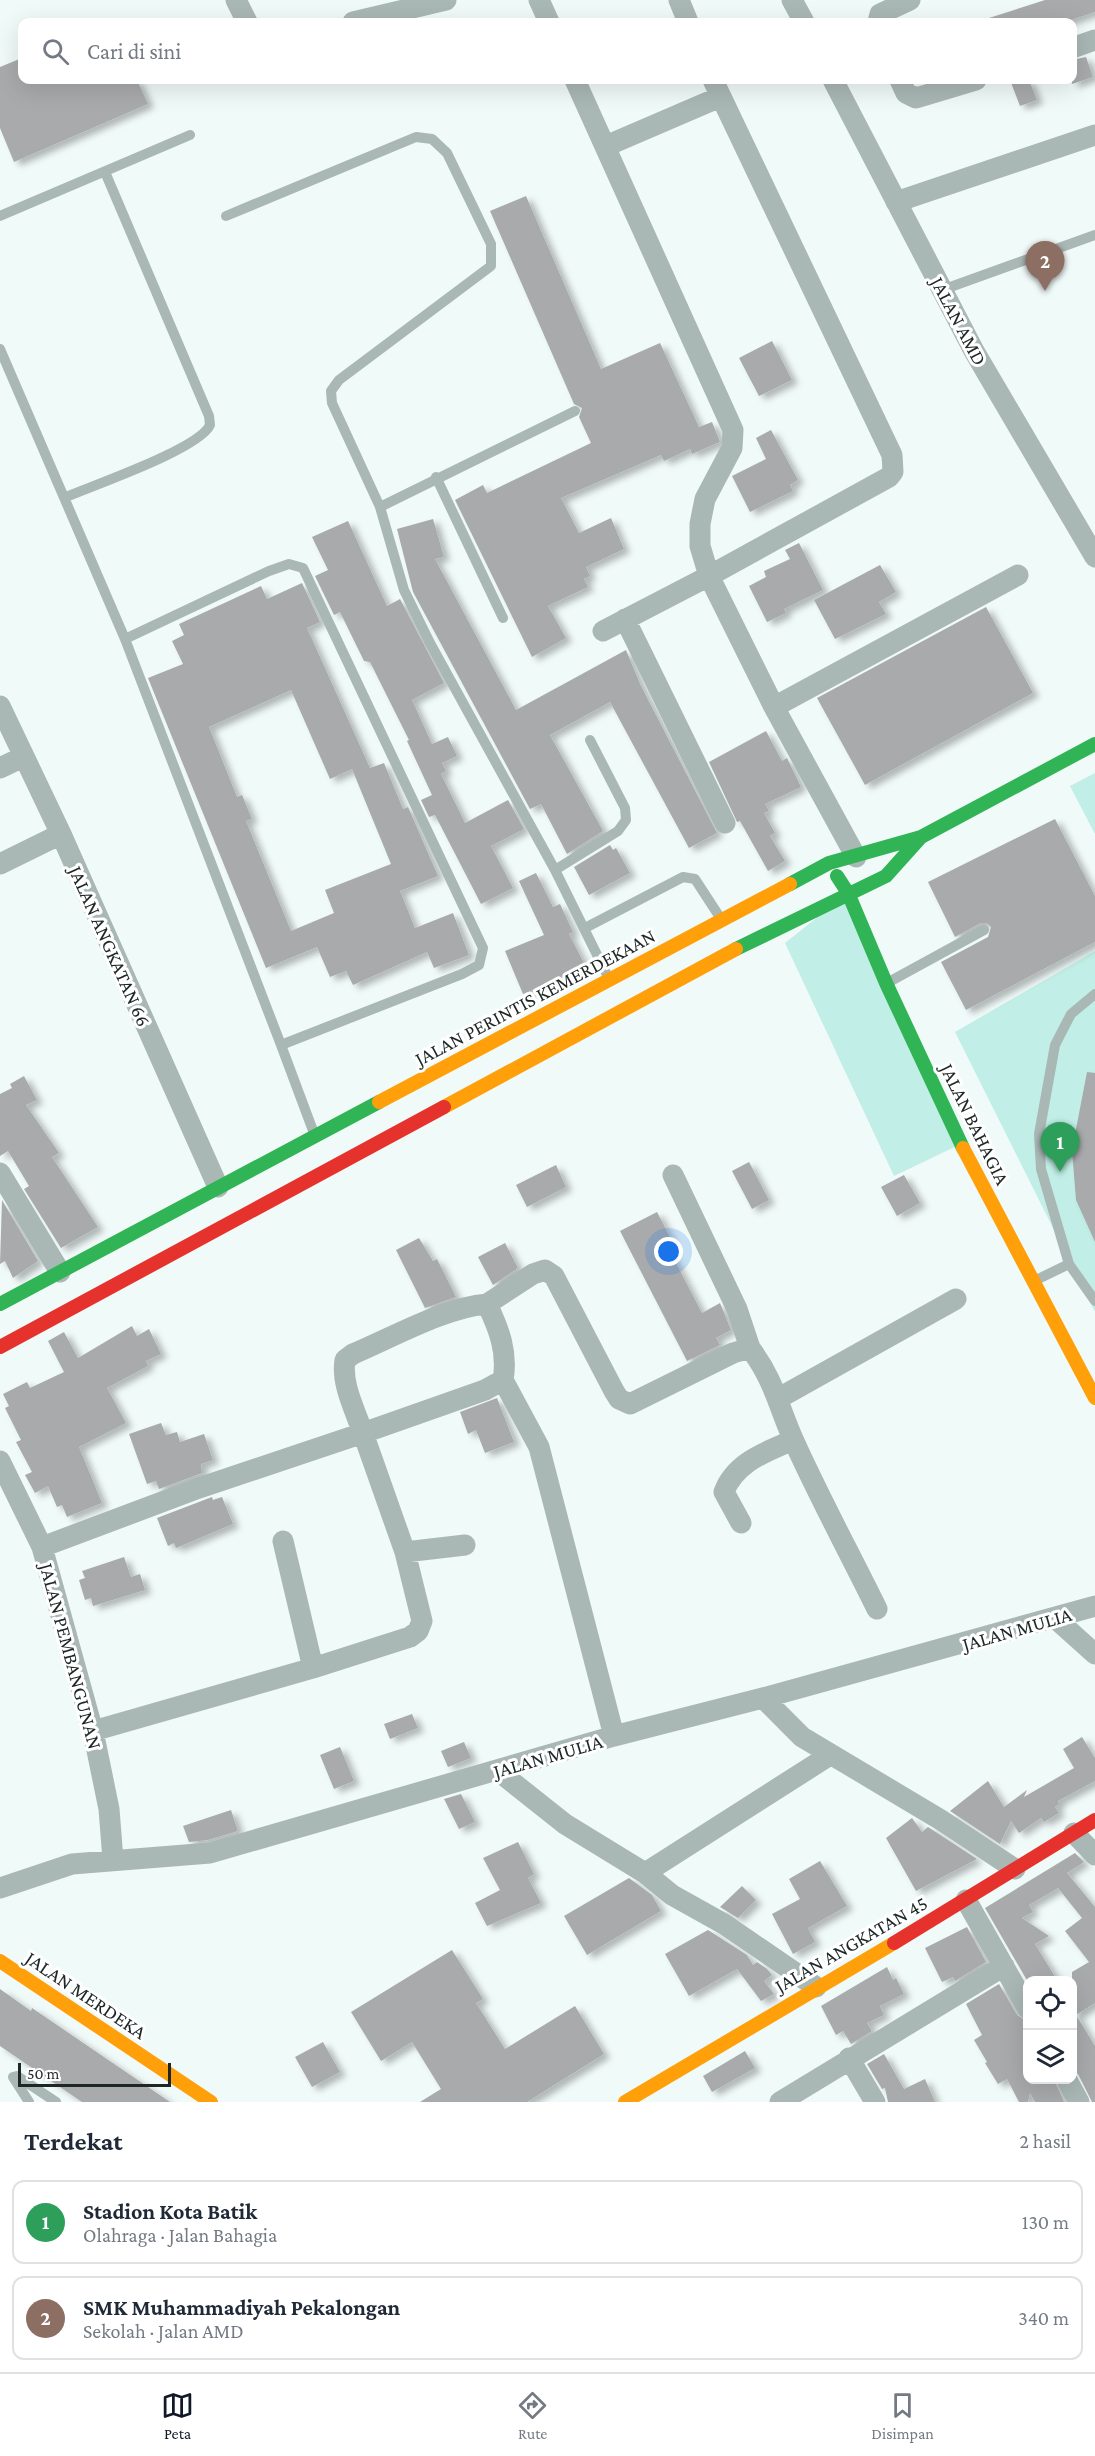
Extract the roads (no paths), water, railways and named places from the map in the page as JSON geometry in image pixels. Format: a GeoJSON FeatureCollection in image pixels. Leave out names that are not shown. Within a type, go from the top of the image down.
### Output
{"type":"FeatureCollection","features":[{"type":"Feature","properties":{"kind":"main road","name":"JALAN PERINTIS KEMERDEKAAN"},"geometry":{"type":"LineString","coordinates":[[0,1304],[829,863],[921,837],[1095,744]]}},
{"type":"Feature","properties":{"kind":"main road"},"geometry":{"type":"LineString","coordinates":[[0,1347],[781,925],[886,876],[921,837]]}},
{"type":"Feature","properties":{"kind":"main road","name":"JALAN BAHAGIA"},"geometry":{"type":"LineString","coordinates":[[829,863],[848,893],[886,983],[960,1144],[1095,1398]]}},
{"type":"Feature","properties":{"kind":"main road","name":"JALAN ANGKATAN 45"},"geometry":{"type":"LineString","coordinates":[[625,2102],[966,1900],[1095,1820]]}},
{"type":"Feature","properties":{"kind":"main road","name":"JALAN MERDEKA"},"geometry":{"type":"LineString","coordinates":[[0,1961],[211,2102]]}},
{"type":"Feature","properties":{"kind":"street"},"geometry":{"type":"LineString","coordinates":[[236,0],[245,18]]}},
{"type":"Feature","properties":{"kind":"street"},"geometry":{"type":"LineString","coordinates":[[370,18],[446,0]]}},
{"type":"Feature","properties":{"kind":"street"},"geometry":{"type":"LineString","coordinates":[[539,0],[547,18]]}},
{"type":"Feature","properties":{"kind":"street"},"geometry":{"type":"LineString","coordinates":[[679,0],[686,18]]}},
{"type":"Feature","properties":{"kind":"street"},"geometry":{"type":"LineString","coordinates":[[792,0],[802,18]]}},
{"type":"Feature","properties":{"kind":"street"},"geometry":{"type":"LineString","coordinates":[[879,18],[880,14],[910,0]]}},
{"type":"Feature","properties":{"kind":"street"},"geometry":{"type":"LineString","coordinates":[[1077,46],[1095,40]]}},
{"type":"Feature","properties":{"kind":"street"},"geometry":{"type":"LineString","coordinates":[[577,84],[733,430],[732,448],[711,484],[700,524],[700,546],[709,576],[774,706],[856,857]]}},
{"type":"Feature","properties":{"kind":"street","name":"JALAN AMD"},"geometry":{"type":"LineString","coordinates":[[835,84],[974,351],[1095,557]]}},
{"type":"Feature","properties":{"kind":"street"},"geometry":{"type":"LineString","coordinates":[[902,84],[906,93],[916,98],[963,84]]}},
{"type":"Feature","properties":{"kind":"street"},"geometry":{"type":"LineString","coordinates":[[603,631],[890,477],[893,468],[892,455],[717,88],[606,146]]}},
{"type":"Feature","properties":{"kind":"street"},"geometry":{"type":"LineString","coordinates":[[896,202],[1095,135]]}},
{"type":"Feature","properties":{"kind":"street"},"geometry":{"type":"LineString","coordinates":[[774,706],[1018,575]]}},
{"type":"Feature","properties":{"kind":"street"},"geometry":{"type":"LineString","coordinates":[[625,619],[725,824]]}},
{"type":"Feature","properties":{"kind":"street","name":"JALAN ANGKATAN 66"},"geometry":{"type":"LineString","coordinates":[[0,706],[61,834],[218,1187]]}},
{"type":"Feature","properties":{"kind":"street"},"geometry":{"type":"LineString","coordinates":[[0,768],[23,757]]}},
{"type":"Feature","properties":{"kind":"street"},"geometry":{"type":"LineString","coordinates":[[0,864],[61,834]]}},
{"type":"Feature","properties":{"kind":"street"},"geometry":{"type":"LineString","coordinates":[[0,1173],[60,1272]]}},
{"type":"Feature","properties":{"kind":"street"},"geometry":{"type":"LineString","coordinates":[[673,1175],[737,1309],[750,1348],[762,1365],[779,1398],[793,1440],[877,1609]]}},
{"type":"Feature","properties":{"kind":"street"},"geometry":{"type":"LineString","coordinates":[[93,1731],[313,1668],[410,1637],[418,1631],[423,1621],[405,1552],[347,1386],[345,1360],[353,1354],[452,1312],[471,1305],[487,1304],[533,1274],[545,1270],[554,1276],[619,1399],[630,1404],[733,1353],[750,1348]]}},
{"type":"Feature","properties":{"kind":"street"},"geometry":{"type":"LineString","coordinates":[[779,1398],[956,1299]]}},
{"type":"Feature","properties":{"kind":"street"},"geometry":{"type":"LineString","coordinates":[[487,1304],[501,1337],[507,1361],[503,1380],[539,1447],[614,1736]]}},
{"type":"Feature","properties":{"kind":"street"},"geometry":{"type":"LineString","coordinates":[[42,1547],[210,1484],[484,1390],[503,1380]]}},
{"type":"Feature","properties":{"kind":"street"},"geometry":{"type":"LineString","coordinates":[[741,1523],[724,1492],[729,1479],[741,1466],[793,1440]]}},
{"type":"Feature","properties":{"kind":"street","name":"JALAN PEMBANGUNAN"},"geometry":{"type":"LineString","coordinates":[[0,1461],[42,1547],[93,1731],[109,1809],[113,1860]]}},
{"type":"Feature","properties":{"kind":"street"},"geometry":{"type":"LineString","coordinates":[[283,1541],[313,1668]]}},
{"type":"Feature","properties":{"kind":"street"},"geometry":{"type":"LineString","coordinates":[[405,1552],[465,1545]]}},
{"type":"Feature","properties":{"kind":"street","name":"JALAN MULIA"},"geometry":{"type":"LineString","coordinates":[[0,1888],[72,1864],[210,1853],[614,1736],[1056,1619],[1095,1606]]}},
{"type":"Feature","properties":{"kind":"street"},"geometry":{"type":"LineString","coordinates":[[1056,1619],[1095,1654]]}},
{"type":"Feature","properties":{"kind":"street"},"geometry":{"type":"LineString","coordinates":[[763,1698],[802,1737],[941,1820],[1015,1869]]}},
{"type":"Feature","properties":{"kind":"street"},"geometry":{"type":"LineString","coordinates":[[645,1873],[830,1755]]}},
{"type":"Feature","properties":{"kind":"street"},"geometry":{"type":"LineString","coordinates":[[497,1770],[565,1824],[645,1873],[672,1895],[724,1924],[816,1987]]}},
{"type":"Feature","properties":{"kind":"street"},"geometry":{"type":"LineString","coordinates":[[1074,1833],[1095,1855]]}},
{"type":"Feature","properties":{"kind":"street"},"geometry":{"type":"LineString","coordinates":[[966,1900],[1023,2000]]}},
{"type":"Feature","properties":{"kind":"street"},"geometry":{"type":"LineString","coordinates":[[780,2102],[849,2058],[1004,1966]]}},
{"type":"Feature","properties":{"kind":"street"},"geometry":{"type":"LineString","coordinates":[[849,2058],[875,2102]]}},
{"type":"Feature","properties":{"kind":"street"},"geometry":{"type":"LineString","coordinates":[[1070,2084],[1079,2102]]}},
{"type":"Feature","properties":{"kind":"lane"},"geometry":{"type":"LineString","coordinates":[[0,216],[190,135]]}},
{"type":"Feature","properties":{"kind":"lane"},"geometry":{"type":"LineString","coordinates":[[226,216],[416,137],[432,139],[447,153],[491,244],[493,261],[491,266],[339,380],[331,391],[332,403],[380,507],[404,590],[430,643],[555,870],[609,980]]}},
{"type":"Feature","properties":{"kind":"lane"},"geometry":{"type":"LineString","coordinates":[[66,496],[176,451],[204,434],[210,425],[209,416],[105,172]]}},
{"type":"Feature","properties":{"kind":"lane"},"geometry":{"type":"LineString","coordinates":[[942,290],[1095,234]]}},
{"type":"Feature","properties":{"kind":"lane"},"geometry":{"type":"LineString","coordinates":[[0,349],[66,496],[125,639],[315,1136]]}},
{"type":"Feature","properties":{"kind":"lane"},"geometry":{"type":"LineString","coordinates":[[380,507],[436,477],[575,411]]}},
{"type":"Feature","properties":{"kind":"lane"},"geometry":{"type":"LineString","coordinates":[[436,477],[503,618]]}},
{"type":"Feature","properties":{"kind":"lane"},"geometry":{"type":"LineString","coordinates":[[125,639],[269,571],[289,564],[303,568],[483,948],[479,965],[462,974],[281,1045]]}},
{"type":"Feature","properties":{"kind":"lane"},"geometry":{"type":"LineString","coordinates":[[555,870],[618,831],[626,820],[625,808],[590,740]]}},
{"type":"Feature","properties":{"kind":"lane"},"geometry":{"type":"LineString","coordinates":[[585,928],[683,877],[695,879],[721,920]]}},
{"type":"Feature","properties":{"kind":"lane"},"geometry":{"type":"LineString","coordinates":[[886,983],[984,930]]}},
{"type":"Feature","properties":{"kind":"lane"},"geometry":{"type":"LineString","coordinates":[[1095,994],[1071,1014],[1055,1045],[1039,1134],[1041,1169],[1069,1264],[1095,1301]]}},
{"type":"Feature","properties":{"kind":"lane"},"geometry":{"type":"LineString","coordinates":[[1034,1281],[1069,1264]]}},
{"type":"Feature","properties":{"kind":"lane"},"geometry":{"type":"LineString","coordinates":[[28,2102],[13,2077],[17,2076],[56,2102]]}},
{"type":"Feature","properties":{"kind":"place","name":"SMK Muhammadiyah Pekalongan"},"geometry":{"type":"Point","coordinates":[1045,291]}},
{"type":"Feature","properties":{"kind":"place","name":"Stadion Kota Batik"},"geometry":{"type":"Point","coordinates":[1060,1172]}}]}
